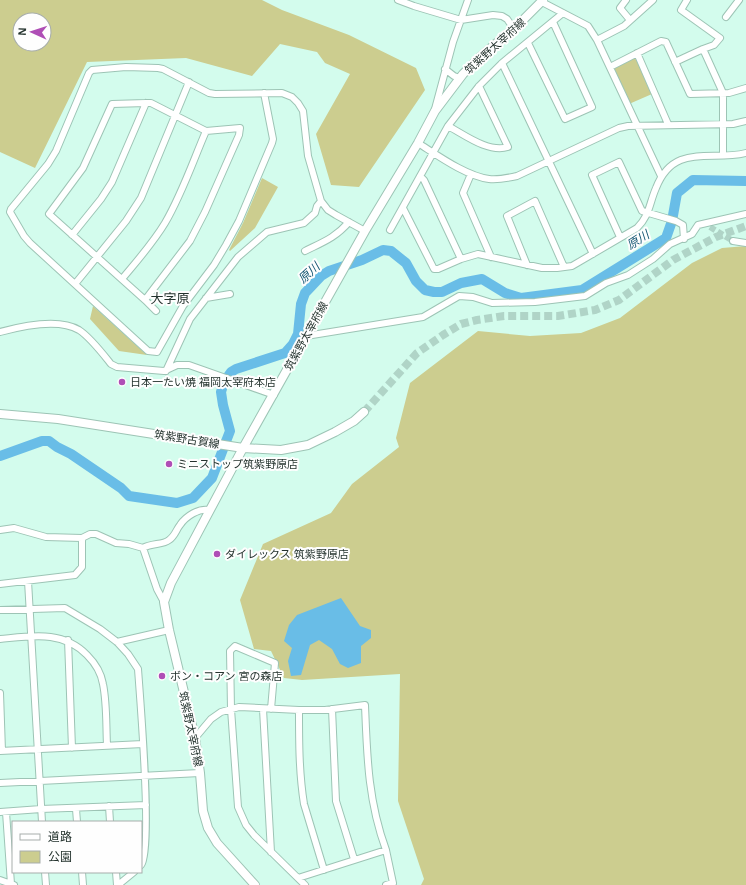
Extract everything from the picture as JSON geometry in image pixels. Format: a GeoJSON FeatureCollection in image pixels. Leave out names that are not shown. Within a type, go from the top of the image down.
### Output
{"type":"FeatureCollection","features":[{"type":"Feature","properties":{"kind":"main road","name":"筑紫野太宰府線"},"geometry":{"type":"LineString","coordinates":[[255,885],[217,843],[208,828],[203,812],[200,773],[195,738],[168,630],[164,602],[171,583],[210,510],[239,447],[274,395],[365,231],[418,143],[434,111],[460,78],[480,57],[514,29],[542,1]]}},
{"type":"Feature","properties":{"kind":"main road","name":"筑紫野古賀線"},"geometry":{"type":"LineString","coordinates":[[0,414],[58,419],[239,447],[281,450],[308,445],[354,421],[364,412]]}},
{"type":"Feature","properties":{"kind":"street"},"geometry":{"type":"LineString","coordinates":[[398,0],[461,20],[493,15],[502,16],[507,19],[514,29]]}},
{"type":"Feature","properties":{"kind":"street"},"geometry":{"type":"LineString","coordinates":[[434,111],[468,0]]}},
{"type":"Feature","properties":{"kind":"street"},"geometry":{"type":"LineString","coordinates":[[626,0],[620,8],[630,20]]}},
{"type":"Feature","properties":{"kind":"street"},"geometry":{"type":"LineString","coordinates":[[596,40],[624,26],[652,0]]}},
{"type":"Feature","properties":{"kind":"street"},"geometry":{"type":"LineString","coordinates":[[675,62],[703,49],[714,46],[720,38],[681,10],[687,0]]}},
{"type":"Feature","properties":{"kind":"street"},"geometry":{"type":"LineString","coordinates":[[726,17],[739,0]]}},
{"type":"Feature","properties":{"kind":"street"},"geometry":{"type":"LineString","coordinates":[[542,1],[588,26],[610,67],[661,176]]}},
{"type":"Feature","properties":{"kind":"street"},"geometry":{"type":"LineString","coordinates":[[390,230],[448,126],[479,86],[502,63],[563,13]]}},
{"type":"Feature","properties":{"kind":"street"},"geometry":{"type":"LineString","coordinates":[[528,43],[565,119],[592,107],[553,22]]}},
{"type":"Feature","properties":{"kind":"street"},"geometry":{"type":"LineString","coordinates":[[610,67],[661,41],[666,42],[690,94],[729,93],[746,88]]}},
{"type":"Feature","properties":{"kind":"street"},"geometry":{"type":"LineString","coordinates":[[703,49],[723,93],[723,155]]}},
{"type":"Feature","properties":{"kind":"street"},"geometry":{"type":"LineString","coordinates":[[637,53],[668,124]]}},
{"type":"Feature","properties":{"kind":"street"},"geometry":{"type":"LineString","coordinates":[[502,63],[593,254]]}},
{"type":"Feature","properties":{"kind":"street"},"geometry":{"type":"LineString","coordinates":[[264,92],[273,139],[272,143],[239,221],[226,245],[214,265],[183,306],[157,352],[148,351],[24,236],[10,212],[48,164],[56,151],[89,73],[92,70],[126,67],[158,68],[209,93],[264,92],[282,93],[292,97],[298,102],[303,111],[310,162],[321,201],[328,210],[365,231]]}},
{"type":"Feature","properties":{"kind":"street"},"geometry":{"type":"LineString","coordinates":[[446,69],[454,76],[460,78]]}},
{"type":"Feature","properties":{"kind":"street"},"geometry":{"type":"LineString","coordinates":[[75,284],[126,221],[141,198],[189,82]]}},
{"type":"Feature","properties":{"kind":"street"},"geometry":{"type":"LineString","coordinates":[[448,126],[487,146],[497,148],[508,147],[479,86]]}},
{"type":"Feature","properties":{"kind":"street"},"geometry":{"type":"LineString","coordinates":[[72,235],[101,199],[112,182],[146,103]]}},
{"type":"Feature","properties":{"kind":"street"},"geometry":{"type":"LineString","coordinates":[[144,300],[190,241],[205,212],[239,135],[240,128],[206,131],[151,103],[112,104],[84,168],[49,214],[156,311]]}},
{"type":"Feature","properties":{"kind":"street"},"geometry":{"type":"LineString","coordinates":[[418,143],[472,174],[491,179],[517,176],[619,128],[637,125],[733,124],[746,121]]}},
{"type":"Feature","properties":{"kind":"street"},"geometry":{"type":"LineString","coordinates":[[122,279],[164,224],[176,201],[206,131]]}},
{"type":"Feature","properties":{"kind":"street"},"geometry":{"type":"LineString","coordinates":[[403,208],[434,269],[438,270],[461,259],[478,254],[542,268],[572,266],[637,228],[648,214],[661,176],[666,170],[676,163],[694,156],[738,155],[746,153]]}},
{"type":"Feature","properties":{"kind":"street"},"geometry":{"type":"LineString","coordinates":[[620,238],[592,175],[619,162],[642,211],[676,221],[683,225],[684,239]]}},
{"type":"Feature","properties":{"kind":"street"},"geometry":{"type":"LineString","coordinates":[[472,174],[463,193],[491,257]]}},
{"type":"Feature","properties":{"kind":"street"},"geometry":{"type":"LineString","coordinates":[[420,176],[424,180],[461,259]]}},
{"type":"Feature","properties":{"kind":"street"},"geometry":{"type":"LineString","coordinates":[[166,371],[190,319],[238,257],[267,232],[304,223],[315,213],[321,201]]}},
{"type":"Feature","properties":{"kind":"street"},"geometry":{"type":"LineString","coordinates":[[527,265],[507,216],[535,201],[564,267]]}},
{"type":"Feature","properties":{"kind":"street"},"geometry":{"type":"LineString","coordinates":[[306,336],[423,317],[459,296],[473,297],[492,303],[535,302],[585,296],[606,283],[628,275],[653,259],[670,244],[684,239],[692,234],[698,225],[707,225],[746,214]]}},
{"type":"Feature","properties":{"kind":"street"},"geometry":{"type":"LineString","coordinates":[[305,251],[328,241],[342,231],[349,222]]}},
{"type":"Feature","properties":{"kind":"street"},"geometry":{"type":"LineString","coordinates":[[733,241],[746,243]]}},
{"type":"Feature","properties":{"kind":"street"},"geometry":{"type":"LineString","coordinates":[[206,298],[230,294]]}},
{"type":"Feature","properties":{"kind":"street"},"geometry":{"type":"LineString","coordinates":[[0,332],[22,327],[62,325],[81,331],[111,364],[117,367],[166,371],[178,365],[189,365],[274,395]]}},
{"type":"Feature","properties":{"kind":"street"},"geometry":{"type":"LineString","coordinates":[[0,530],[14,528],[46,537],[82,538],[90,534],[96,534],[116,543],[129,544],[143,548],[149,544],[169,540],[180,525],[192,514],[206,509],[210,510]]}},
{"type":"Feature","properties":{"kind":"street"},"geometry":{"type":"LineString","coordinates":[[0,584],[75,574],[82,567],[82,538]]}},
{"type":"Feature","properties":{"kind":"street"},"geometry":{"type":"LineString","coordinates":[[143,548],[157,589],[164,602]]}},
{"type":"Feature","properties":{"kind":"street"},"geometry":{"type":"LineString","coordinates":[[28,581],[38,781],[42,821]]}},
{"type":"Feature","properties":{"kind":"street"},"geometry":{"type":"LineString","coordinates":[[0,610],[65,608],[100,629],[117,642],[128,654],[138,669],[146,805],[145,850],[144,862],[142,864]]}},
{"type":"Feature","properties":{"kind":"street"},"geometry":{"type":"LineString","coordinates":[[117,642],[168,630]]}},
{"type":"Feature","properties":{"kind":"street"},"geometry":{"type":"LineString","coordinates":[[0,639],[48,636],[68,640],[83,650],[96,663],[103,683],[107,745]]}},
{"type":"Feature","properties":{"kind":"street"},"geometry":{"type":"LineString","coordinates":[[68,640],[72,748]]}},
{"type":"Feature","properties":{"kind":"street"},"geometry":{"type":"LineString","coordinates":[[271,709],[275,663],[236,646],[230,651],[231,709],[238,807],[246,825],[254,835],[305,885]]}},
{"type":"Feature","properties":{"kind":"street"},"geometry":{"type":"LineString","coordinates":[[0,693],[1,751],[143,744]]}},
{"type":"Feature","properties":{"kind":"street"},"geometry":{"type":"LineString","coordinates":[[195,738],[211,719],[221,712],[239,707],[263,709],[332,710],[365,705],[366,749],[372,801],[379,831],[386,850],[393,883],[386,885]]}},
{"type":"Feature","properties":{"kind":"street"},"geometry":{"type":"LineString","coordinates":[[263,709],[271,852]]}},
{"type":"Feature","properties":{"kind":"street"},"geometry":{"type":"LineString","coordinates":[[299,710],[299,741],[304,804],[324,870]]}},
{"type":"Feature","properties":{"kind":"street"},"geometry":{"type":"LineString","coordinates":[[332,710],[336,801],[354,859]]}},
{"type":"Feature","properties":{"kind":"street"},"geometry":{"type":"LineString","coordinates":[[0,783],[200,773]]}},
{"type":"Feature","properties":{"kind":"street"},"geometry":{"type":"LineString","coordinates":[[0,880],[12,884],[3,812],[146,805]]}},
{"type":"Feature","properties":{"kind":"street"},"geometry":{"type":"LineString","coordinates":[[109,806],[110,821]]}},
{"type":"Feature","properties":{"kind":"street"},"geometry":{"type":"LineString","coordinates":[[76,808],[77,821]]}},
{"type":"Feature","properties":{"kind":"street"},"geometry":{"type":"LineString","coordinates":[[298,878],[386,850]]}},
{"type":"Feature","properties":{"kind":"street"},"geometry":{"type":"LineString","coordinates":[[45,873],[46,885]]}},
{"type":"Feature","properties":{"kind":"street"},"geometry":{"type":"LineString","coordinates":[[82,873],[83,885]]}},
{"type":"Feature","properties":{"kind":"street"},"geometry":{"type":"LineString","coordinates":[[116,873],[118,885]]}},
{"type":"Feature","properties":{"kind":"street"},"geometry":{"type":"LineString","coordinates":[[118,885],[133,873]]}},
{"type":"Feature","properties":{"kind":"green space"},"geometry":{"type":"Polygon","coordinates":[[[0,0],[262,0],[282,10],[349,35],[416,68],[425,90],[359,187],[331,185],[316,134],[350,74],[325,63],[317,52],[280,44],[252,76],[186,58],[87,62],[35,168],[0,152],[0,0]]]}},
{"type":"Feature","properties":{"kind":"green space"},"geometry":{"type":"Polygon","coordinates":[[[633,58],[637,60],[652,94],[629,104],[614,71],[615,67],[633,58]]]}},
{"type":"Feature","properties":{"kind":"green space"},"geometry":{"type":"Polygon","coordinates":[[[262,178],[278,187],[255,228],[230,251],[229,250],[243,223],[262,178]]]}},
{"type":"Feature","properties":{"kind":"green space"},"geometry":{"type":"Polygon","coordinates":[[[746,246],[746,885],[421,885],[424,879],[398,801],[400,674],[302,680],[284,678],[271,651],[254,649],[240,600],[263,544],[331,513],[352,484],[399,447],[396,438],[410,383],[478,331],[530,336],[581,333],[620,318],[692,263],[722,248],[746,246]]]}},
{"type":"Feature","properties":{"kind":"green space"},"geometry":{"type":"Polygon","coordinates":[[[93,306],[147,355],[119,351],[90,319],[93,306]]]}},
{"type":"Feature","properties":{"kind":"water"},"geometry":{"type":"Polygon","coordinates":[[[341,598],[360,626],[371,630],[371,638],[361,646],[361,663],[348,668],[340,664],[332,649],[319,640],[310,645],[301,675],[291,676],[288,661],[292,648],[284,641],[289,625],[297,615],[341,598]]]}},
{"type":"Feature","properties":{"kind":"waterway","name":"原川"},"geometry":{"type":"LineString","coordinates":[[0,456],[42,441],[49,441],[121,488],[129,496],[177,503],[193,498],[212,478],[230,431],[221,392],[224,382],[231,372],[236,369],[285,353],[293,344],[298,334],[301,304],[305,293],[321,276],[329,271],[362,260],[383,250],[391,251],[406,263],[416,281],[425,290],[434,292],[442,292],[461,283],[482,279],[505,293],[521,298],[582,290],[666,238],[672,221],[677,193],[693,180],[746,181]]}},
{"type":"Feature","properties":{"kind":"tunnel"},"geometry":{"type":"LineString","coordinates":[[364,412],[417,353],[461,324],[504,316],[558,316],[595,310],[619,300],[673,260],[716,237],[746,226]]}},
{"type":"Feature","properties":{"kind":"tunnel"},"geometry":{"type":"LineString","coordinates":[[710,227],[733,241]]}},
{"type":"Feature","properties":{"kind":"place","name":"日本一たい焼 福岡太宰府本店"},"geometry":{"type":"Point","coordinates":[122,382]}},
{"type":"Feature","properties":{"kind":"place","name":"ミニストップ筑紫野原店"},"geometry":{"type":"Point","coordinates":[169,464]}},
{"type":"Feature","properties":{"kind":"place","name":"ダイレックス 筑紫野原店"},"geometry":{"type":"Point","coordinates":[217,554]}},
{"type":"Feature","properties":{"kind":"place","name":"ボン・コアン 宮の森店"},"geometry":{"type":"Point","coordinates":[162,676]}},
{"type":"Feature","properties":{"kind":"district","name":"大字原"},"geometry":{"type":"Point","coordinates":[170,298]}}]}
